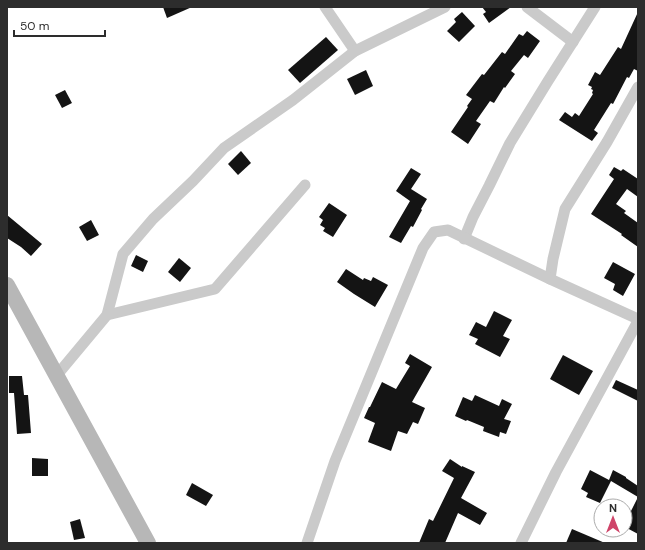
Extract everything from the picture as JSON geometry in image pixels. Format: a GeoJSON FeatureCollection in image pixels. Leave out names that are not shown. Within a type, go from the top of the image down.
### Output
{"type":"FeatureCollection","features":[{"type":"Feature","properties":{"kind":"main road"},"geometry":{"type":"LineString","coordinates":[[7,285],[148,543]]}},
{"type":"Feature","properties":{"kind":"street"},"geometry":{"type":"LineString","coordinates":[[325,7],[355,51]]}},
{"type":"Feature","properties":{"kind":"street"},"geometry":{"type":"LineString","coordinates":[[57,375],[107,316],[123,254],[153,219],[194,181],[224,148],[292,100],[355,51],[446,7]]}},
{"type":"Feature","properties":{"kind":"street"},"geometry":{"type":"LineString","coordinates":[[527,7],[573,42]]}},
{"type":"Feature","properties":{"kind":"street"},"geometry":{"type":"LineString","coordinates":[[464,239],[473,217],[510,143],[595,7]]}},
{"type":"Feature","properties":{"kind":"street"},"geometry":{"type":"LineString","coordinates":[[550,279],[565,209],[607,142],[638,87]]}},
{"type":"Feature","properties":{"kind":"street"},"geometry":{"type":"LineString","coordinates":[[107,316],[215,289],[305,185]]}},
{"type":"Feature","properties":{"kind":"street"},"geometry":{"type":"LineString","coordinates":[[307,543],[335,461],[423,248],[434,232],[448,230],[464,239],[638,320],[556,472],[521,543]]}},
{"type":"Feature","properties":{"kind":"building"},"geometry":{"type":"Polygon","coordinates":[[[163,7],[192,7],[167,18],[163,7]]]}},
{"type":"Feature","properties":{"kind":"building"},"geometry":{"type":"Polygon","coordinates":[[[482,7],[511,7],[489,23],[483,14],[486,12],[482,7]]]}},
{"type":"Feature","properties":{"kind":"building"},"geometry":{"type":"Polygon","coordinates":[[[462,12],[475,26],[459,42],[447,31],[456,22],[454,19],[462,12]]]}},
{"type":"Feature","properties":{"kind":"building"},"geometry":{"type":"Polygon","coordinates":[[[638,12],[638,71],[634,69],[629,78],[627,77],[613,104],[611,103],[594,130],[598,133],[592,141],[559,120],[565,112],[572,117],[575,113],[579,116],[593,94],[593,90],[591,89],[592,87],[588,85],[595,72],[600,75],[618,47],[621,49],[638,12]]]}},
{"type":"Feature","properties":{"kind":"building"},"geometry":{"type":"Polygon","coordinates":[[[527,31],[540,41],[528,58],[524,55],[511,71],[515,74],[505,88],[504,87],[494,103],[490,101],[476,121],[481,124],[468,144],[451,132],[472,99],[466,95],[482,74],[484,75],[502,52],[505,54],[519,34],[523,36],[527,31]]]}},
{"type":"Feature","properties":{"kind":"building"},"geometry":{"type":"Polygon","coordinates":[[[326,37],[338,50],[300,83],[288,70],[326,37]]]}},
{"type":"Feature","properties":{"kind":"building"},"geometry":{"type":"Polygon","coordinates":[[[366,70],[373,86],[355,95],[347,79],[366,70]]]}},
{"type":"Feature","properties":{"kind":"building"},"geometry":{"type":"Polygon","coordinates":[[[65,90],[72,103],[62,108],[55,95],[65,90]]]}},
{"type":"Feature","properties":{"kind":"building"},"geometry":{"type":"Polygon","coordinates":[[[241,151],[251,163],[238,175],[228,164],[241,151]]]}},
{"type":"Feature","properties":{"kind":"building"},"geometry":{"type":"Polygon","coordinates":[[[614,167],[621,171],[623,169],[638,179],[638,197],[627,189],[616,204],[626,211],[624,213],[638,223],[638,247],[621,235],[622,234],[591,214],[614,179],[609,175],[614,167]]]}},
{"type":"Feature","properties":{"kind":"building"},"geometry":{"type":"Polygon","coordinates":[[[411,168],[421,174],[411,189],[427,199],[413,227],[411,226],[401,243],[389,237],[410,201],[396,191],[411,168]]]}},
{"type":"Feature","properties":{"kind":"building"},"geometry":{"type":"Polygon","coordinates":[[[329,203],[347,215],[333,237],[323,231],[325,228],[320,225],[323,220],[319,217],[329,203]]]}},
{"type":"Feature","properties":{"kind":"building"},"geometry":{"type":"Polygon","coordinates":[[[7,215],[42,244],[31,256],[7,238],[7,215]]]}},
{"type":"Feature","properties":{"kind":"building"},"geometry":{"type":"Polygon","coordinates":[[[91,220],[99,235],[87,241],[79,227],[91,220]]]}},
{"type":"Feature","properties":{"kind":"building"},"geometry":{"type":"Polygon","coordinates":[[[136,255],[148,261],[143,272],[131,266],[136,255]]]}},
{"type":"Feature","properties":{"kind":"building"},"geometry":{"type":"Polygon","coordinates":[[[179,258],[191,268],[180,282],[168,272],[179,258]]]}},
{"type":"Feature","properties":{"kind":"building"},"geometry":{"type":"Polygon","coordinates":[[[613,262],[635,274],[623,296],[613,290],[615,284],[604,278],[613,262]]]}},
{"type":"Feature","properties":{"kind":"building"},"geometry":{"type":"Polygon","coordinates":[[[346,269],[363,280],[364,278],[371,281],[373,277],[388,285],[375,307],[337,282],[346,269]]]}},
{"type":"Feature","properties":{"kind":"building"},"geometry":{"type":"Polygon","coordinates":[[[494,311],[512,320],[503,336],[510,339],[500,357],[475,344],[478,339],[469,335],[476,322],[486,327],[494,311]]]}},
{"type":"Feature","properties":{"kind":"building"},"geometry":{"type":"Polygon","coordinates":[[[410,354],[432,367],[412,402],[425,408],[418,424],[413,422],[407,434],[398,431],[391,451],[368,442],[375,423],[364,418],[382,382],[396,389],[410,366],[405,363],[410,354]]]}},
{"type":"Feature","properties":{"kind":"building"},"geometry":{"type":"Polygon","coordinates":[[[563,355],[593,371],[579,395],[550,379],[563,355]]]}},
{"type":"Feature","properties":{"kind":"building"},"geometry":{"type":"Polygon","coordinates":[[[9,376],[22,376],[24,395],[28,395],[31,433],[17,434],[14,393],[9,393],[9,376]]]}},
{"type":"Feature","properties":{"kind":"building"},"geometry":{"type":"Polygon","coordinates":[[[616,380],[638,390],[638,401],[612,388],[616,380]]]}},
{"type":"Feature","properties":{"kind":"building"},"geometry":{"type":"Polygon","coordinates":[[[475,395],[499,406],[502,399],[512,404],[504,419],[511,421],[506,434],[500,432],[499,437],[483,431],[484,427],[455,416],[463,397],[472,401],[475,395]]]}},
{"type":"Feature","properties":{"kind":"building"},"geometry":{"type":"Polygon","coordinates":[[[32,458],[48,459],[48,476],[32,476],[32,458]]]}},
{"type":"Feature","properties":{"kind":"building"},"geometry":{"type":"Polygon","coordinates":[[[450,459],[462,467],[475,472],[461,498],[487,513],[480,525],[458,513],[445,543],[419,543],[429,519],[433,521],[454,478],[442,471],[450,459]]]}},
{"type":"Feature","properties":{"kind":"building"},"geometry":{"type":"Polygon","coordinates":[[[590,470],[609,480],[613,470],[638,486],[638,497],[611,481],[602,498],[593,498],[593,500],[586,497],[588,493],[581,489],[590,470]]]}},
{"type":"Feature","properties":{"kind":"building"},"geometry":{"type":"Polygon","coordinates":[[[192,483],[213,495],[206,506],[186,495],[192,483]]]}},
{"type":"Feature","properties":{"kind":"building"},"geometry":{"type":"Polygon","coordinates":[[[638,497],[638,534],[633,531],[633,507],[638,497]]]}},
{"type":"Feature","properties":{"kind":"building"},"geometry":{"type":"Polygon","coordinates":[[[80,519],[85,538],[74,540],[70,522],[80,519]]]}},
{"type":"Feature","properties":{"kind":"building"},"geometry":{"type":"Polygon","coordinates":[[[572,529],[605,543],[566,543],[572,529]]]}}]}
